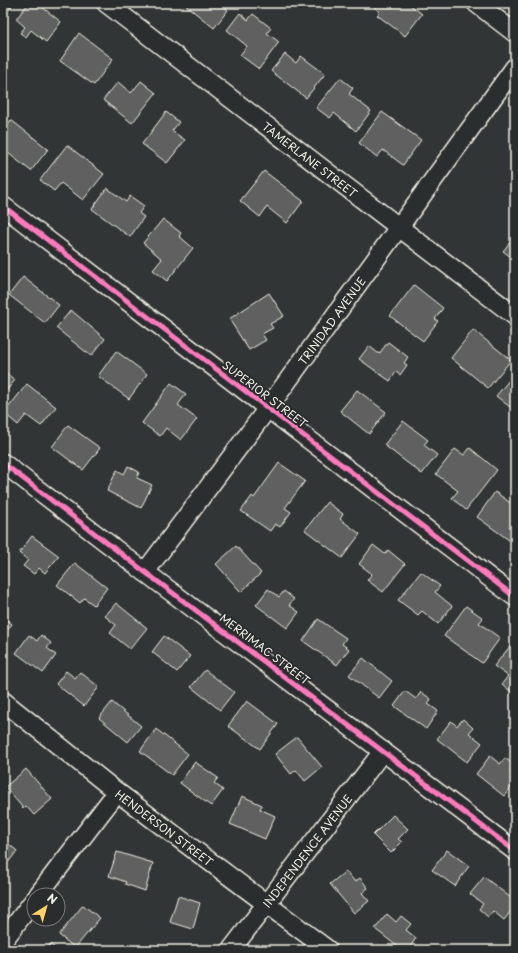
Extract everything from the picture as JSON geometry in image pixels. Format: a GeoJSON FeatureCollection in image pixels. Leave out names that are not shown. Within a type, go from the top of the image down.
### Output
{"type":"FeatureCollection","features":[{"type":"Feature","properties":{"kind":"street","name":"TAMERLANE STREET"},"geometry":{"type":"LineString","coordinates":[[106,3],[515,316]]}},
{"type":"Feature","properties":{"kind":"street"},"geometry":{"type":"LineString","coordinates":[[476,3],[515,33]]}},
{"type":"Feature","properties":{"kind":"street","name":"TRINIDAD AVENUE"},"geometry":{"type":"LineString","coordinates":[[145,572],[268,408],[515,67]]}},
{"type":"Feature","properties":{"kind":"street","name":"SUPERIOR STREET"},"geometry":{"type":"LineString","coordinates":[[3,206],[515,597]]}},
{"type":"Feature","properties":{"kind":"street","name":"MERRIMAC STREET"},"geometry":{"type":"LineString","coordinates":[[3,463],[515,851]]}},
{"type":"Feature","properties":{"kind":"street","name":"HENDERSON STREET"},"geometry":{"type":"LineString","coordinates":[[3,701],[117,792],[328,950]]}},
{"type":"Feature","properties":{"kind":"street","name":"INDEPENDENCE AVENUE"},"geometry":{"type":"LineString","coordinates":[[231,950],[383,751]]}},
{"type":"Feature","properties":{"kind":"street"},"geometry":{"type":"LineString","coordinates":[[44,887],[117,792]]}},
{"type":"Feature","properties":{"kind":"street"},"geometry":{"type":"LineString","coordinates":[[3,941],[26,911]]}},
{"type":"Feature","properties":{"kind":"building"},"geometry":{"type":"Polygon","coordinates":[[[3,3],[14,3],[3,18],[3,3]]]}},
{"type":"Feature","properties":{"kind":"building"},"geometry":{"type":"Polygon","coordinates":[[[29,3],[37,3],[61,22],[46,42],[31,30],[26,37],[20,33],[25,27],[16,19],[29,3]]]}},
{"type":"Feature","properties":{"kind":"building"},"geometry":{"type":"Polygon","coordinates":[[[183,3],[219,3],[228,10],[214,28],[183,3]]]}},
{"type":"Feature","properties":{"kind":"building"},"geometry":{"type":"Polygon","coordinates":[[[370,3],[408,3],[422,14],[405,36],[377,15],[380,12],[370,3]]]}},
{"type":"Feature","properties":{"kind":"building"},"geometry":{"type":"Polygon","coordinates":[[[240,13],[248,20],[253,14],[271,28],[267,33],[279,42],[259,69],[240,55],[247,46],[227,30],[240,13]]]}},
{"type":"Feature","properties":{"kind":"building"},"geometry":{"type":"Polygon","coordinates":[[[79,33],[113,59],[94,85],[60,61],[79,33]]]}},
{"type":"Feature","properties":{"kind":"building"},"geometry":{"type":"Polygon","coordinates":[[[285,54],[296,63],[301,56],[325,74],[306,98],[271,71],[285,54]]]}},
{"type":"Feature","properties":{"kind":"building"},"geometry":{"type":"Polygon","coordinates":[[[340,78],[353,88],[349,94],[371,111],[356,131],[334,113],[330,118],[316,108],[340,78]]]}},
{"type":"Feature","properties":{"kind":"building"},"geometry":{"type":"Polygon","coordinates":[[[141,81],[156,93],[132,123],[103,100],[118,82],[131,93],[141,81]]]}},
{"type":"Feature","properties":{"kind":"building"},"geometry":{"type":"Polygon","coordinates":[[[166,112],[179,122],[172,131],[185,140],[167,163],[142,144],[166,112]]]}},
{"type":"Feature","properties":{"kind":"building"},"geometry":{"type":"Polygon","coordinates":[[[382,112],[421,140],[403,165],[383,150],[377,157],[359,143],[382,112]]]}},
{"type":"Feature","properties":{"kind":"building"},"geometry":{"type":"Polygon","coordinates":[[[11,120],[48,149],[31,171],[4,150],[3,152],[3,131],[11,120]]]}},
{"type":"Feature","properties":{"kind":"building"},"geometry":{"type":"Polygon","coordinates":[[[67,145],[104,174],[83,200],[61,183],[54,191],[40,180],[67,145]]]}},
{"type":"Feature","properties":{"kind":"building"},"geometry":{"type":"Polygon","coordinates":[[[264,171],[303,201],[287,223],[267,207],[260,217],[240,201],[264,171]]]}},
{"type":"Feature","properties":{"kind":"building"},"geometry":{"type":"Polygon","coordinates":[[[107,188],[126,202],[130,196],[144,206],[139,213],[144,217],[130,237],[92,209],[107,188]]]}},
{"type":"Feature","properties":{"kind":"building"},"geometry":{"type":"Polygon","coordinates":[[[163,219],[181,233],[179,236],[193,248],[167,281],[153,270],[162,259],[143,243],[163,219]]]}},
{"type":"Feature","properties":{"kind":"building"},"geometry":{"type":"Polygon","coordinates":[[[515,236],[515,260],[503,251],[515,236]]]}},
{"type":"Feature","properties":{"kind":"building"},"geometry":{"type":"Polygon","coordinates":[[[23,277],[59,305],[45,323],[9,295],[23,277]]]}},
{"type":"Feature","properties":{"kind":"building"},"geometry":{"type":"Polygon","coordinates":[[[414,285],[443,308],[435,319],[438,321],[423,341],[390,316],[414,285]]]}},
{"type":"Feature","properties":{"kind":"building"},"geometry":{"type":"Polygon","coordinates":[[[269,293],[284,316],[270,324],[273,328],[262,334],[266,340],[249,350],[229,319],[269,293]]]}},
{"type":"Feature","properties":{"kind":"building"},"geometry":{"type":"Polygon","coordinates":[[[71,310],[105,339],[91,356],[56,328],[71,310]]]}},
{"type":"Feature","properties":{"kind":"building"},"geometry":{"type":"Polygon","coordinates":[[[473,330],[511,360],[488,388],[451,358],[473,330]]]}},
{"type":"Feature","properties":{"kind":"building"},"geometry":{"type":"Polygon","coordinates":[[[388,342],[408,357],[404,363],[407,365],[400,375],[396,372],[390,381],[359,359],[369,346],[379,354],[388,342]]]}},
{"type":"Feature","properties":{"kind":"building"},"geometry":{"type":"Polygon","coordinates":[[[116,351],[147,374],[129,399],[98,376],[116,351]]]}},
{"type":"Feature","properties":{"kind":"building"},"geometry":{"type":"Polygon","coordinates":[[[3,371],[15,380],[3,395],[3,371]]]}},
{"type":"Feature","properties":{"kind":"building"},"geometry":{"type":"Polygon","coordinates":[[[515,373],[515,411],[496,396],[515,373]]]}},
{"type":"Feature","properties":{"kind":"building"},"geometry":{"type":"Polygon","coordinates":[[[171,383],[186,394],[178,405],[197,419],[181,440],[166,428],[160,436],[142,423],[171,383]]]}},
{"type":"Feature","properties":{"kind":"building"},"geometry":{"type":"Polygon","coordinates":[[[27,384],[56,407],[41,426],[26,415],[18,425],[4,413],[27,384]]]}},
{"type":"Feature","properties":{"kind":"building"},"geometry":{"type":"Polygon","coordinates":[[[357,390],[386,412],[369,434],[340,411],[357,390]]]}},
{"type":"Feature","properties":{"kind":"building"},"geometry":{"type":"Polygon","coordinates":[[[403,421],[428,440],[424,445],[437,455],[422,474],[384,445],[403,421]]]}},
{"type":"Feature","properties":{"kind":"building"},"geometry":{"type":"Polygon","coordinates":[[[68,425],[100,448],[83,470],[52,447],[68,425]]]}},
{"type":"Feature","properties":{"kind":"building"},"geometry":{"type":"Polygon","coordinates":[[[470,448],[497,470],[466,510],[452,498],[458,491],[436,474],[455,449],[464,455],[470,448]]]}},
{"type":"Feature","properties":{"kind":"building"},"geometry":{"type":"Polygon","coordinates":[[[279,463],[305,481],[285,508],[291,512],[280,527],[275,524],[270,531],[241,511],[252,496],[254,498],[279,463]]]}},
{"type":"Feature","properties":{"kind":"building"},"geometry":{"type":"Polygon","coordinates":[[[128,466],[139,472],[137,478],[152,485],[141,508],[107,491],[117,470],[124,474],[128,466]]]}},
{"type":"Feature","properties":{"kind":"building"},"geometry":{"type":"Polygon","coordinates":[[[495,492],[515,506],[515,540],[513,543],[477,517],[495,492]]]}},
{"type":"Feature","properties":{"kind":"building"},"geometry":{"type":"Polygon","coordinates":[[[327,502],[343,514],[340,519],[360,534],[342,558],[305,530],[327,502]]]}},
{"type":"Feature","properties":{"kind":"building"},"geometry":{"type":"Polygon","coordinates":[[[32,536],[59,556],[45,573],[39,568],[34,574],[23,566],[28,560],[19,553],[32,536]]]}},
{"type":"Feature","properties":{"kind":"building"},"geometry":{"type":"Polygon","coordinates":[[[373,545],[385,554],[388,550],[405,564],[383,592],[367,580],[372,574],[359,564],[373,545]]]}},
{"type":"Feature","properties":{"kind":"building"},"geometry":{"type":"Polygon","coordinates":[[[236,546],[261,573],[241,592],[216,564],[236,546]]]}},
{"type":"Feature","properties":{"kind":"building"},"geometry":{"type":"Polygon","coordinates":[[[75,563],[107,588],[94,605],[84,598],[80,603],[57,585],[75,563]]]}},
{"type":"Feature","properties":{"kind":"building"},"geometry":{"type":"Polygon","coordinates":[[[421,572],[440,586],[435,592],[452,606],[438,624],[422,611],[418,615],[398,600],[421,572]]]}},
{"type":"Feature","properties":{"kind":"building"},"geometry":{"type":"Polygon","coordinates":[[[268,589],[279,597],[284,591],[294,599],[289,605],[299,612],[287,628],[256,605],[268,589]]]}},
{"type":"Feature","properties":{"kind":"building"},"geometry":{"type":"Polygon","coordinates":[[[116,603],[147,628],[130,649],[110,633],[116,625],[105,616],[116,603]]]}},
{"type":"Feature","properties":{"kind":"building"},"geometry":{"type":"Polygon","coordinates":[[[466,606],[483,618],[479,623],[500,638],[482,663],[444,636],[466,606]]]}},
{"type":"Feature","properties":{"kind":"building"},"geometry":{"type":"Polygon","coordinates":[[[3,617],[12,624],[3,636],[3,617]]]}},
{"type":"Feature","properties":{"kind":"building"},"geometry":{"type":"Polygon","coordinates":[[[318,619],[346,638],[342,644],[349,649],[337,665],[303,641],[318,619]]]}},
{"type":"Feature","properties":{"kind":"building"},"geometry":{"type":"Polygon","coordinates":[[[29,635],[37,641],[41,635],[51,643],[47,648],[56,655],[43,673],[16,653],[29,635]]]}},
{"type":"Feature","properties":{"kind":"building"},"geometry":{"type":"Polygon","coordinates":[[[164,636],[190,656],[177,672],[152,652],[164,636]]]}},
{"type":"Feature","properties":{"kind":"building"},"geometry":{"type":"Polygon","coordinates":[[[512,644],[515,647],[515,695],[502,684],[508,676],[494,666],[512,644]]]}},
{"type":"Feature","properties":{"kind":"building"},"geometry":{"type":"Polygon","coordinates":[[[363,658],[392,681],[379,698],[349,675],[363,658]]]}},
{"type":"Feature","properties":{"kind":"building"},"geometry":{"type":"Polygon","coordinates":[[[205,670],[234,692],[220,710],[191,687],[205,670]]]}},
{"type":"Feature","properties":{"kind":"building"},"geometry":{"type":"Polygon","coordinates":[[[66,671],[75,678],[80,672],[99,687],[84,706],[56,684],[66,671]]]}},
{"type":"Feature","properties":{"kind":"building"},"geometry":{"type":"Polygon","coordinates":[[[405,691],[416,699],[421,692],[431,699],[428,704],[438,711],[426,729],[394,706],[405,691]]]}},
{"type":"Feature","properties":{"kind":"building"},"geometry":{"type":"Polygon","coordinates":[[[247,701],[278,724],[260,749],[228,726],[247,701]]]}},
{"type":"Feature","properties":{"kind":"building"},"geometry":{"type":"Polygon","coordinates":[[[112,702],[141,726],[128,742],[99,718],[112,702]]]}},
{"type":"Feature","properties":{"kind":"building"},"geometry":{"type":"Polygon","coordinates":[[[463,719],[473,728],[469,733],[482,743],[467,762],[437,739],[451,721],[457,726],[463,719]]]}},
{"type":"Feature","properties":{"kind":"building"},"geometry":{"type":"Polygon","coordinates":[[[156,729],[188,754],[172,775],[140,751],[156,729]]]}},
{"type":"Feature","properties":{"kind":"building"},"geometry":{"type":"Polygon","coordinates":[[[297,737],[322,767],[305,781],[296,770],[291,774],[275,754],[297,737]]]}},
{"type":"Feature","properties":{"kind":"building"},"geometry":{"type":"Polygon","coordinates":[[[490,756],[500,764],[505,758],[514,765],[510,771],[515,775],[515,783],[504,796],[476,774],[490,756]]]}},
{"type":"Feature","properties":{"kind":"building"},"geometry":{"type":"Polygon","coordinates":[[[195,762],[218,778],[214,783],[223,790],[211,806],[180,783],[195,762]]]}},
{"type":"Feature","properties":{"kind":"building"},"geometry":{"type":"Polygon","coordinates":[[[26,769],[52,799],[34,815],[26,806],[23,808],[5,787],[26,769]]]}},
{"type":"Feature","properties":{"kind":"building"},"geometry":{"type":"Polygon","coordinates":[[[242,796],[262,805],[260,809],[275,816],[265,839],[230,824],[242,796]]]}},
{"type":"Feature","properties":{"kind":"building"},"geometry":{"type":"Polygon","coordinates":[[[393,815],[408,829],[398,839],[402,842],[391,853],[373,835],[393,815]]]}},
{"type":"Feature","properties":{"kind":"building"},"geometry":{"type":"Polygon","coordinates":[[[3,839],[17,851],[3,869],[3,839]]]}},
{"type":"Feature","properties":{"kind":"building"},"geometry":{"type":"Polygon","coordinates":[[[447,850],[469,866],[455,886],[432,870],[447,850]]]}},
{"type":"Feature","properties":{"kind":"building"},"geometry":{"type":"Polygon","coordinates":[[[117,852],[153,863],[145,891],[125,884],[126,882],[109,876],[117,852]]]}},
{"type":"Feature","properties":{"kind":"building"},"geometry":{"type":"Polygon","coordinates":[[[346,871],[355,882],[360,878],[368,888],[362,893],[369,901],[354,913],[330,884],[346,871]]]}},
{"type":"Feature","properties":{"kind":"building"},"geometry":{"type":"Polygon","coordinates":[[[484,877],[515,901],[515,906],[504,920],[493,911],[488,917],[479,909],[483,904],[470,894],[484,877]]]}},
{"type":"Feature","properties":{"kind":"building"},"geometry":{"type":"Polygon","coordinates":[[[178,896],[200,903],[193,929],[170,922],[178,896]]]}},
{"type":"Feature","properties":{"kind":"building"},"geometry":{"type":"Polygon","coordinates":[[[83,905],[100,918],[75,948],[59,935],[83,905]]]}},
{"type":"Feature","properties":{"kind":"building"},"geometry":{"type":"Polygon","coordinates":[[[387,914],[396,922],[401,916],[411,924],[406,930],[416,938],[408,950],[402,950],[375,929],[387,914]]]}},
{"type":"Feature","properties":{"kind":"building"},"geometry":{"type":"Polygon","coordinates":[[[50,944],[58,950],[45,950],[50,944]]]}},
{"type":"Feature","properties":{"kind":"cycle path"},"geometry":{"type":"LineString","coordinates":[[3,206],[515,597]]}},
{"type":"Feature","properties":{"kind":"cycle path"},"geometry":{"type":"LineString","coordinates":[[3,463],[515,851]]}}]}
